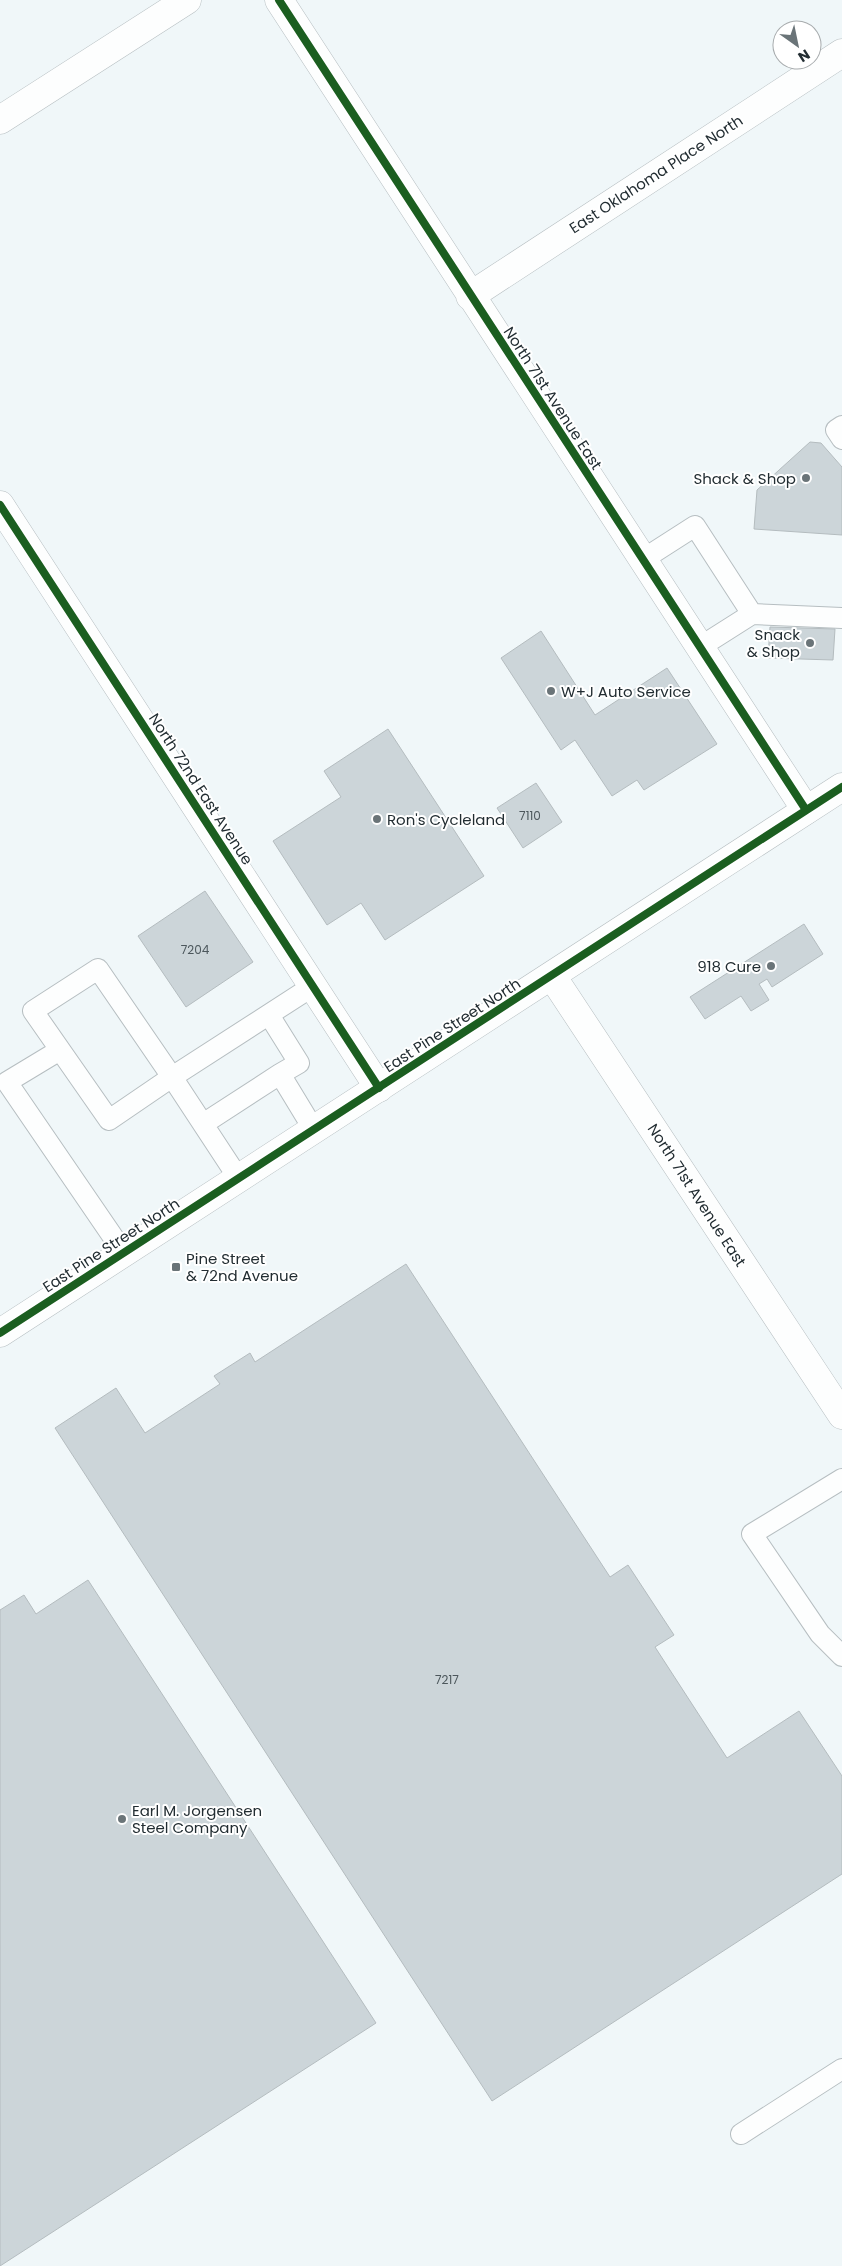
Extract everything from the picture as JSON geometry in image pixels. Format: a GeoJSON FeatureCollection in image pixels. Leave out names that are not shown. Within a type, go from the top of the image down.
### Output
{"type":"FeatureCollection","features":[{"type":"Feature","properties":{"kind":"street"},"geometry":{"type":"LineString","coordinates":[[0,120],[187,0]]}},
{"type":"Feature","properties":{"kind":"street","name":"North 71st Avenue East"},"geometry":{"type":"LineString","coordinates":[[279,0],[806,810]]}},
{"type":"Feature","properties":{"kind":"street","name":"East Oklahoma Place North"},"geometry":{"type":"LineString","coordinates":[[470,296],[842,53]]}},
{"type":"Feature","properties":{"kind":"street","name":"North 72nd East Avenue"},"geometry":{"type":"LineString","coordinates":[[0,505],[379,1088]]}},
{"type":"Feature","properties":{"kind":"street","name":"East Pine Street North"},"geometry":{"type":"LineString","coordinates":[[0,1333],[842,787]]}},
{"type":"Feature","properties":{"kind":"street","name":"North 71st Avenue East"},"geometry":{"type":"LineString","coordinates":[[552,976],[842,1415]]}},
{"type":"Feature","properties":{"kind":"lane"},"geometry":{"type":"LineString","coordinates":[[842,426],[836,430],[842,439]]}},
{"type":"Feature","properties":{"kind":"lane"},"geometry":{"type":"LineString","coordinates":[[642,560],[695,526],[752,614]]}},
{"type":"Feature","properties":{"kind":"lane"},"geometry":{"type":"LineString","coordinates":[[700,648],[752,614],[842,618]]}},
{"type":"Feature","properties":{"kind":"lane"},"geometry":{"type":"LineString","coordinates":[[239,1179],[203,1124],[172,1078],[98,969],[34,1010],[109,1120],[172,1078],[313,986]]}},
{"type":"Feature","properties":{"kind":"lane"},"geometry":{"type":"LineString","coordinates":[[203,1124],[299,1063],[269,1015]]}},
{"type":"Feature","properties":{"kind":"lane"},"geometry":{"type":"LineString","coordinates":[[60,1050],[3,1077],[124,1253]]}},
{"type":"Feature","properties":{"kind":"lane"},"geometry":{"type":"LineString","coordinates":[[280,1074],[314,1130]]}},
{"type":"Feature","properties":{"kind":"lane"},"geometry":{"type":"LineString","coordinates":[[842,1478],[752,1534],[820,1634],[842,1656]]}},
{"type":"Feature","properties":{"kind":"lane"},"geometry":{"type":"LineString","coordinates":[[741,2134],[842,2069]]}},
{"type":"Feature","properties":{"kind":"building","name":"Shack & Shop"},"geometry":{"type":"Polygon","coordinates":[[[810,442],[821,443],[842,467],[842,535],[754,529],[757,490],[810,442]]]}},
{"type":"Feature","properties":{"kind":"building"},"geometry":{"type":"Polygon","coordinates":[[[770,627],[835,629],[833,660],[768,658],[770,627]]]}},
{"type":"Feature","properties":{"kind":"building","name":"W+J Auto Service"},"geometry":{"type":"Polygon","coordinates":[[[541,631],[595,715],[667,668],[717,744],[644,790],[637,780],[612,796],[575,740],[561,750],[501,658],[541,631]]]}},
{"type":"Feature","properties":{"kind":"building","name":"Ron's Cycleland"},"geometry":{"type":"Polygon","coordinates":[[[388,729],[484,876],[385,940],[361,903],[327,925],[273,841],[341,797],[324,771],[388,729]]]}},
{"type":"Feature","properties":{"kind":"building"},"geometry":{"type":"Polygon","coordinates":[[[536,783],[562,822],[523,848],[497,808],[536,783]]]}},
{"type":"Feature","properties":{"kind":"building"},"geometry":{"type":"Polygon","coordinates":[[[205,891],[253,962],[186,1007],[138,936],[205,891]]]}},
{"type":"Feature","properties":{"kind":"building","name":"918 Cure"},"geometry":{"type":"Polygon","coordinates":[[[804,924],[823,954],[772,987],[767,979],[759,984],[769,1000],[751,1011],[741,996],[705,1019],[690,997],[804,924]]]}},
{"type":"Feature","properties":{"kind":"building"},"geometry":{"type":"Polygon","coordinates":[[[406,1264],[610,1577],[628,1565],[674,1635],[655,1647],[727,1758],[799,1711],[842,1776],[842,1874],[492,2101],[55,1428],[116,1388],[145,1433],[220,1384],[214,1376],[250,1353],[255,1362],[406,1264]]]}},
{"type":"Feature","properties":{"kind":"building","name":"Earl M. Jorgensen Steel Company"},"geometry":{"type":"Polygon","coordinates":[[[88,1580],[376,2023],[0,2266],[0,1610],[24,1595],[36,1614],[88,1580]]]}},
{"type":"Feature","properties":{"kind":"cycle path"},"geometry":{"type":"LineString","coordinates":[[279,0],[806,810]]}},
{"type":"Feature","properties":{"kind":"cycle path"},"geometry":{"type":"LineString","coordinates":[[0,505],[379,1088]]}},
{"type":"Feature","properties":{"kind":"cycle path"},"geometry":{"type":"LineString","coordinates":[[0,1333],[842,787]]}},
{"type":"Feature","properties":{"kind":"place","name":"Shack & Shop"},"geometry":{"type":"Point","coordinates":[806,478]}},
{"type":"Feature","properties":{"kind":"place","name":"Snack & Shop"},"geometry":{"type":"Point","coordinates":[810,643]}},
{"type":"Feature","properties":{"kind":"place","name":"W+J Auto Service"},"geometry":{"type":"Point","coordinates":[551,691]}},
{"type":"Feature","properties":{"kind":"place","name":"Ron's Cycleland"},"geometry":{"type":"Point","coordinates":[377,819]}},
{"type":"Feature","properties":{"kind":"place","name":"918 Cure"},"geometry":{"type":"Point","coordinates":[771,966]}},
{"type":"Feature","properties":{"kind":"place","name":"Pine Street & 72nd Avenue"},"geometry":{"type":"Point","coordinates":[176,1267]}},
{"type":"Feature","properties":{"kind":"place","name":"Earl M. Jorgensen Steel Company"},"geometry":{"type":"Point","coordinates":[122,1819]}}]}
